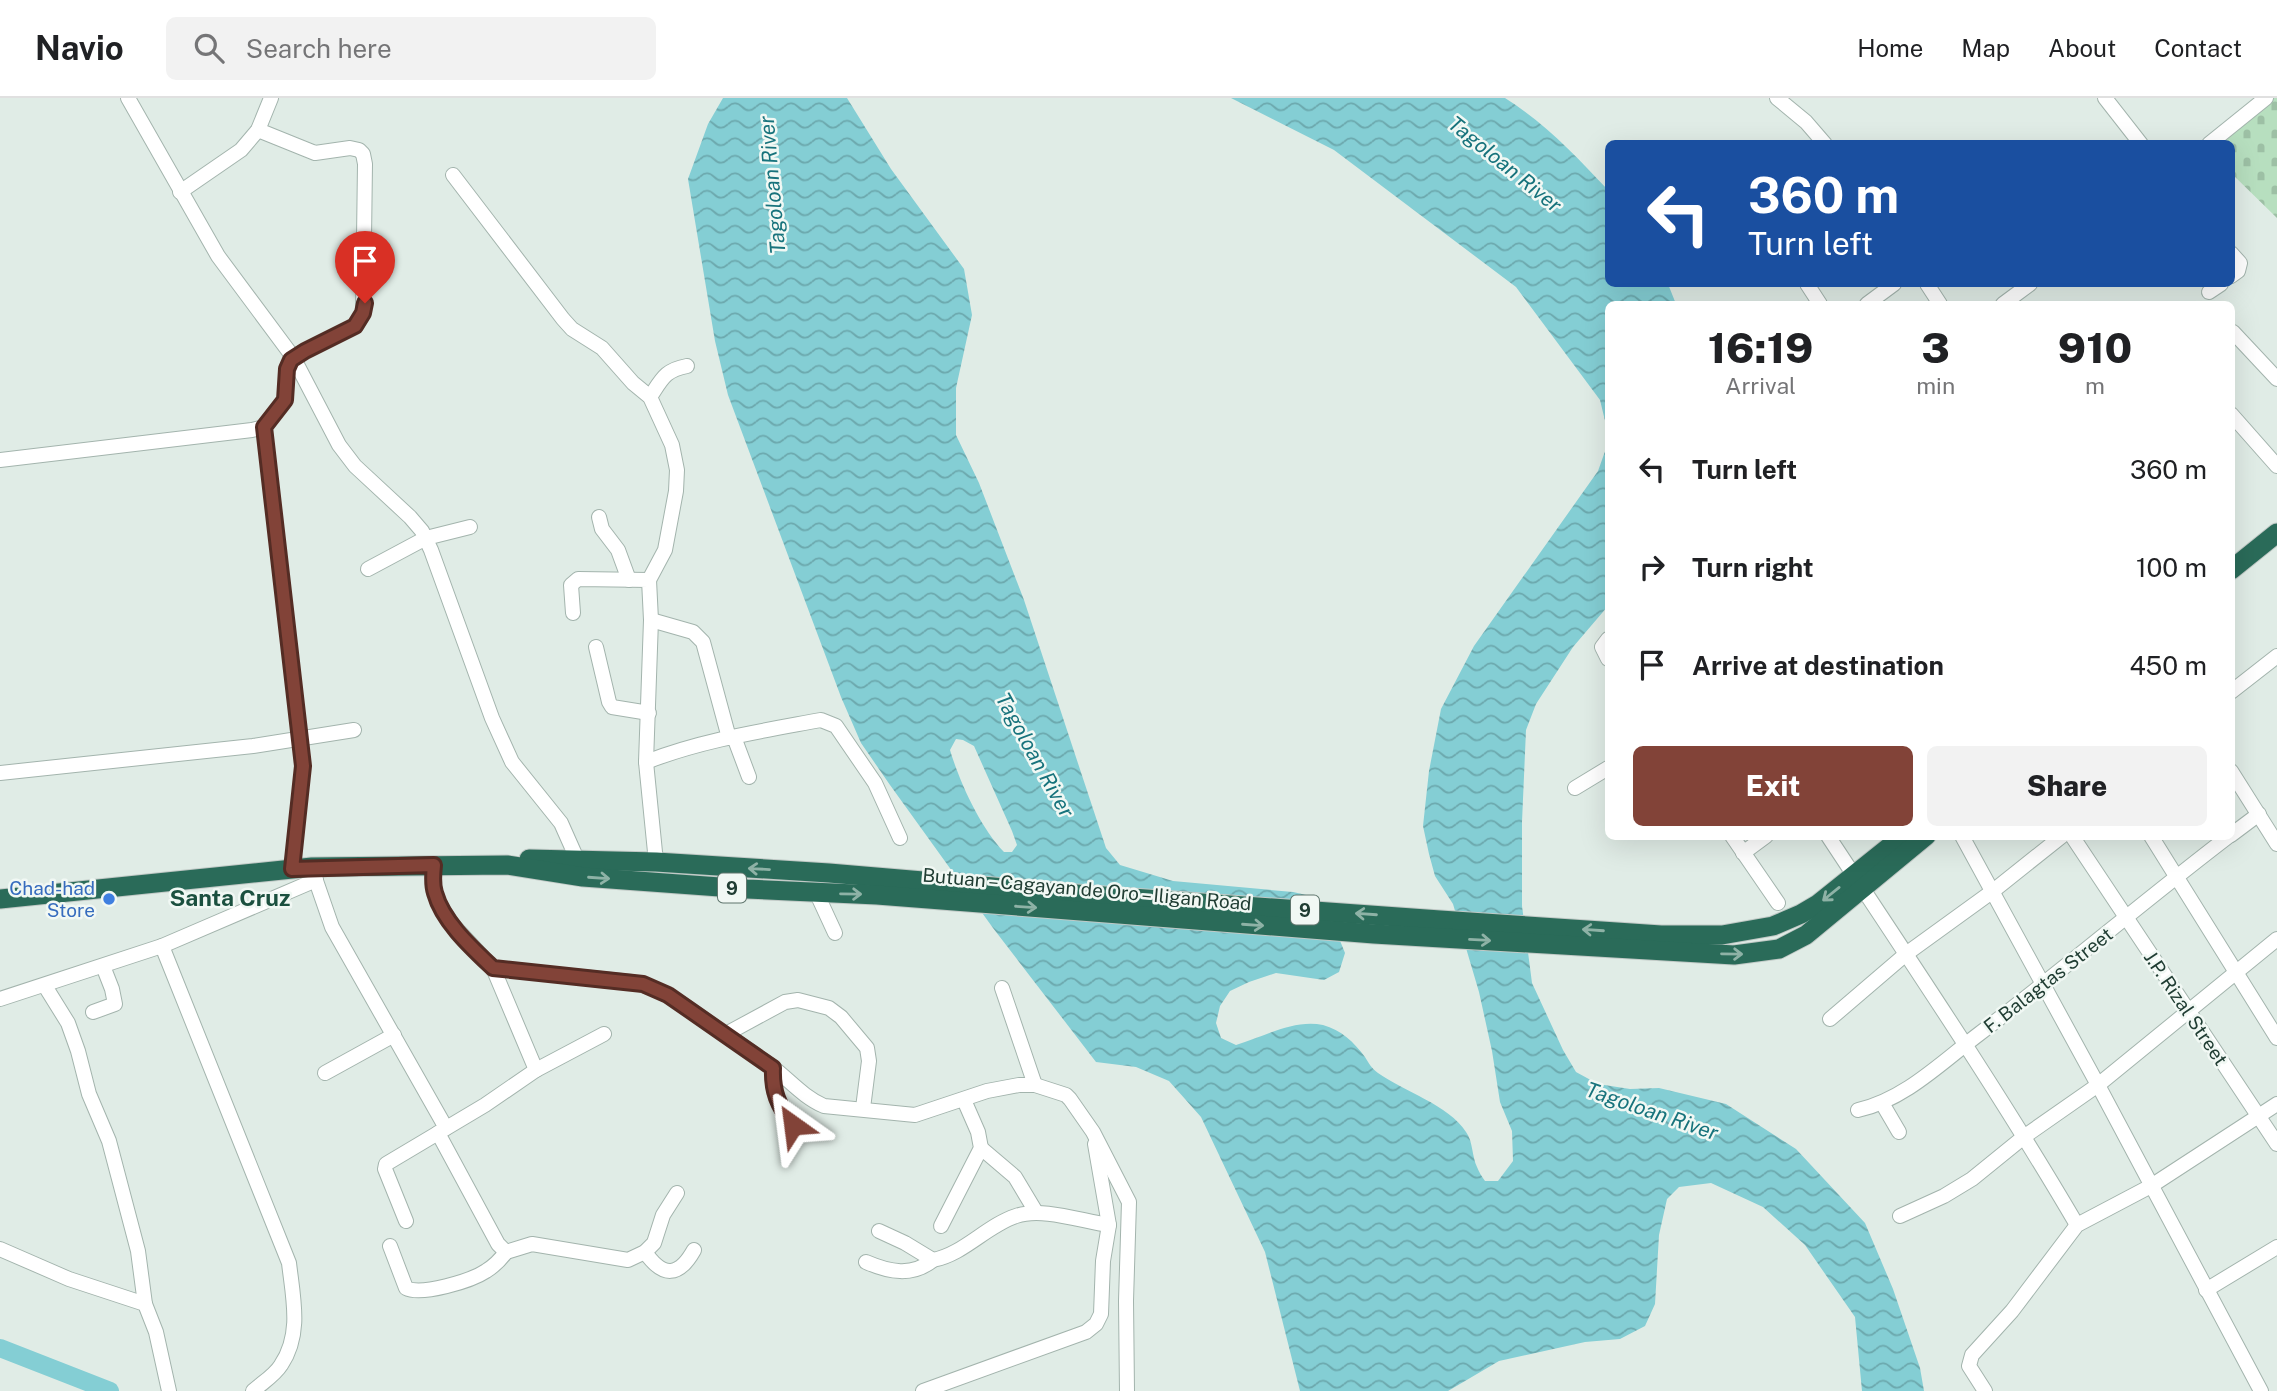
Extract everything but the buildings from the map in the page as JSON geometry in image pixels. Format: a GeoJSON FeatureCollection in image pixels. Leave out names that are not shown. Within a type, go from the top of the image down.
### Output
{"type":"FeatureCollection","features":[{"type":"Feature","properties":{"kind":"highway"},"geometry":{"type":"LineString","coordinates":[[2235,567],[2276,536]]}},
{"type":"Feature","properties":{"kind":"highway","name":"9"},"geometry":{"type":"LineString","coordinates":[[1858,882],[1899,840]]}},
{"type":"Feature","properties":{"kind":"highway","name":"9"},"geometry":{"type":"LineString","coordinates":[[1858,882],[1920,840]]}},
{"type":"Feature","properties":{"kind":"highway","name":"Butuan – Cagayan de Oro – Iligan Road"},"geometry":{"type":"LineString","coordinates":[[507,865],[534,858],[577,859],[829,873],[954,893],[1662,943],[1773,926],[1858,882]]}},
{"type":"Feature","properties":{"kind":"highway","name":"Butuan – Cagayan de Oro – Iligan Road"},"geometry":{"type":"LineString","coordinates":[[0,899],[292,869],[314,874],[434,865],[507,865],[583,877],[817,894],[954,893]]}},
{"type":"Feature","properties":{"kind":"street"},"geometry":{"type":"LineString","coordinates":[[128,98],[218,256],[293,357],[339,445],[355,466],[410,517],[426,538],[492,718],[512,762],[561,823],[577,859]]}},
{"type":"Feature","properties":{"kind":"street"},"geometry":{"type":"LineString","coordinates":[[180,192],[241,150],[258,130],[271,98]]}},
{"type":"Feature","properties":{"kind":"street"},"geometry":{"type":"LineString","coordinates":[[1777,98],[1821,140]]}},
{"type":"Feature","properties":{"kind":"street"},"geometry":{"type":"LineString","coordinates":[[2105,98],[2138,140]]}},
{"type":"Feature","properties":{"kind":"street"},"geometry":{"type":"LineString","coordinates":[[2214,140],[2266,98]]}},
{"type":"Feature","properties":{"kind":"street"},"geometry":{"type":"LineString","coordinates":[[0,460],[264,427],[285,400],[287,369],[293,357],[355,326],[363,313],[363,154],[350,148],[315,153],[258,130]]}},
{"type":"Feature","properties":{"kind":"street"},"geometry":{"type":"LineString","coordinates":[[453,175],[563,319],[572,329],[602,348],[650,397],[672,444],[677,470],[666,550],[649,580],[651,620],[646,762],[656,862]]}},
{"type":"Feature","properties":{"kind":"street"},"geometry":{"type":"LineString","coordinates":[[2235,257],[2240,263],[2235,273]]}},
{"type":"Feature","properties":{"kind":"street"},"geometry":{"type":"LineString","coordinates":[[1871,301],[1890,287]]}},
{"type":"Feature","properties":{"kind":"street"},"geometry":{"type":"LineString","coordinates":[[2007,301],[2026,287]]}},
{"type":"Feature","properties":{"kind":"street"},"geometry":{"type":"LineString","coordinates":[[2235,334],[2277,379]]}},
{"type":"Feature","properties":{"kind":"street"},"geometry":{"type":"LineString","coordinates":[[650,397],[667,373],[673,368],[687,366]]}},
{"type":"Feature","properties":{"kind":"street"},"geometry":{"type":"LineString","coordinates":[[2235,419],[2277,466]]}},
{"type":"Feature","properties":{"kind":"street"},"geometry":{"type":"LineString","coordinates":[[264,427],[303,766],[292,869]]}},
{"type":"Feature","properties":{"kind":"street"},"geometry":{"type":"LineString","coordinates":[[599,517],[602,529],[618,550],[629,580]]}},
{"type":"Feature","properties":{"kind":"street"},"geometry":{"type":"LineString","coordinates":[[368,569],[426,538],[470,527]]}},
{"type":"Feature","properties":{"kind":"street"},"geometry":{"type":"LineString","coordinates":[[573,613],[571,585],[578,579],[649,580]]}},
{"type":"Feature","properties":{"kind":"street"},"geometry":{"type":"LineString","coordinates":[[651,620],[693,632],[703,642],[732,738],[750,777]]}},
{"type":"Feature","properties":{"kind":"street"},"geometry":{"type":"LineString","coordinates":[[596,647],[612,707],[649,713]]}},
{"type":"Feature","properties":{"kind":"street"},"geometry":{"type":"LineString","coordinates":[[2235,689],[2277,656]]}},
{"type":"Feature","properties":{"kind":"street"},"geometry":{"type":"LineString","coordinates":[[646,762],[677,750],[821,720],[836,726],[875,783],[900,838]]}},
{"type":"Feature","properties":{"kind":"street"},"geometry":{"type":"LineString","coordinates":[[0,773],[253,746],[354,730]]}},
{"type":"Feature","properties":{"kind":"street"},"geometry":{"type":"LineString","coordinates":[[1575,788],[1605,770]]}},
{"type":"Feature","properties":{"kind":"street"},"geometry":{"type":"LineString","coordinates":[[2235,777],[2277,844]]}},
{"type":"Feature","properties":{"kind":"street","name":"F. Balagtas Street"},"geometry":{"type":"LineString","coordinates":[[2235,832],[2259,814]]}},
{"type":"Feature","properties":{"kind":"street"},"geometry":{"type":"LineString","coordinates":[[1735,840],[1778,903]]}},
{"type":"Feature","properties":{"kind":"street"},"geometry":{"type":"LineString","coordinates":[[1743,853],[1761,840]]}},
{"type":"Feature","properties":{"kind":"street"},"geometry":{"type":"LineString","coordinates":[[1831,840],[2025,1136],[2077,1225]]}},
{"type":"Feature","properties":{"kind":"street"},"geometry":{"type":"LineString","coordinates":[[1964,840],[2261,1391]]}},
{"type":"Feature","properties":{"kind":"street"},"geometry":{"type":"LineString","coordinates":[[1830,1019],[1906,954],[1993,891],[2057,840]]}},
{"type":"Feature","properties":{"kind":"street","name":"J.P. Rizal Street"},"geometry":{"type":"LineString","coordinates":[[2075,840],[2277,1144]]}},
{"type":"Feature","properties":{"kind":"street"},"geometry":{"type":"LineString","coordinates":[[2154,840],[2277,1038]]}},
{"type":"Feature","properties":{"kind":"street","name":"F. Balagtas Street"},"geometry":{"type":"LineString","coordinates":[[1858,1110],[1882,1103],[1966,1044],[2225,840]]}},
{"type":"Feature","properties":{"kind":"street"},"geometry":{"type":"LineString","coordinates":[[434,865],[433,885],[439,904],[453,925],[493,968],[536,1070]]}},
{"type":"Feature","properties":{"kind":"street"},"geometry":{"type":"LineString","coordinates":[[0,999],[162,946],[314,874],[332,927],[394,1035],[498,1244],[506,1252]]}},
{"type":"Feature","properties":{"kind":"street"},"geometry":{"type":"LineString","coordinates":[[817,894],[835,933]]}},
{"type":"Feature","properties":{"kind":"street"},"geometry":{"type":"LineString","coordinates":[[1900,1216],[1959,1188],[2025,1136],[2098,1085],[2277,939]]}},
{"type":"Feature","properties":{"kind":"street"},"geometry":{"type":"LineString","coordinates":[[162,946],[289,1263],[295,1318],[293,1342],[280,1367],[253,1391]]}},
{"type":"Feature","properties":{"kind":"street"},"geometry":{"type":"LineString","coordinates":[[93,1012],[115,1004],[103,966]]}},
{"type":"Feature","properties":{"kind":"street"},"geometry":{"type":"LineString","coordinates":[[493,968],[643,984],[668,995],[726,1034],[815,1102],[824,1106],[915,1115],[987,1091],[1019,1085],[1035,1085],[1066,1095],[1093,1132],[1129,1202],[1127,1391]]}},
{"type":"Feature","properties":{"kind":"street"},"geometry":{"type":"LineString","coordinates":[[45,986],[68,1023],[89,1094],[109,1141],[138,1251],[145,1304],[156,1332],[169,1391]]}},
{"type":"Feature","properties":{"kind":"street"},"geometry":{"type":"LineString","coordinates":[[1002,988],[1035,1085]]}},
{"type":"Feature","properties":{"kind":"street"},"geometry":{"type":"LineString","coordinates":[[726,1034],[785,1002],[798,1000],[829,1008],[841,1017],[867,1048],[869,1061],[863,1108]]}},
{"type":"Feature","properties":{"kind":"street"},"geometry":{"type":"LineString","coordinates":[[406,1221],[384,1167],[536,1070],[604,1034]]}},
{"type":"Feature","properties":{"kind":"street"},"geometry":{"type":"LineString","coordinates":[[325,1073],[394,1035]]}},
{"type":"Feature","properties":{"kind":"street"},"geometry":{"type":"LineString","coordinates":[[773,1068],[775,1097],[793,1125]]}},
{"type":"Feature","properties":{"kind":"street"},"geometry":{"type":"LineString","coordinates":[[941,1226],[981,1148],[978,1132],[964,1100]]}},
{"type":"Feature","properties":{"kind":"street"},"geometry":{"type":"LineString","coordinates":[[1882,1103],[1899,1132]]}},
{"type":"Feature","properties":{"kind":"street"},"geometry":{"type":"LineString","coordinates":[[1985,1391],[1969,1366],[1972,1355],[2012,1311],[2077,1225],[2151,1186],[2277,1104]]}},
{"type":"Feature","properties":{"kind":"street"},"geometry":{"type":"LineString","coordinates":[[923,1391],[1086,1332],[1096,1324],[1101,1314],[1103,1261],[1109,1225],[1093,1132]]}},
{"type":"Feature","properties":{"kind":"street"},"geometry":{"type":"LineString","coordinates":[[981,1148],[1015,1177],[1036,1212]]}},
{"type":"Feature","properties":{"kind":"street"},"geometry":{"type":"LineString","coordinates":[[390,1246],[405,1288],[415,1292],[470,1279],[487,1270],[506,1252],[532,1244],[628,1260],[645,1252],[654,1243],[663,1215],[677,1193]]}},
{"type":"Feature","properties":{"kind":"street"},"geometry":{"type":"LineString","coordinates":[[866,1262],[885,1270],[908,1272],[952,1254],[1014,1216],[1036,1212],[1109,1225]]}},
{"type":"Feature","properties":{"kind":"street"},"geometry":{"type":"LineString","coordinates":[[879,1231],[933,1260]]}},
{"type":"Feature","properties":{"kind":"street"},"geometry":{"type":"LineString","coordinates":[[2206,1290],[2277,1247]]}},
{"type":"Feature","properties":{"kind":"street"},"geometry":{"type":"LineString","coordinates":[[0,1249],[69,1279],[145,1304]]}},
{"type":"Feature","properties":{"kind":"street"},"geometry":{"type":"LineString","coordinates":[[645,1252],[659,1269],[667,1272],[676,1270],[688,1261],[694,1250]]}},
{"type":"Feature","properties":{"kind":"green space"},"geometry":{"type":"Polygon","coordinates":[[[2268,98],[2277,98],[2277,218],[2235,177],[2235,140],[2216,140],[2268,98]]]}},
{"type":"Feature","properties":{"kind":"water","name":"Tagoloan River"},"geometry":{"type":"Polygon","coordinates":[[[723,98],[847,98],[891,169],[964,269],[972,315],[956,388],[956,435],[979,483],[1024,600],[1106,848],[1120,865],[1173,881],[1293,892],[1315,897],[1326,906],[1345,953],[1339,972],[1324,980],[1276,973],[1230,991],[1220,1006],[1216,1023],[1221,1038],[1236,1045],[1301,1024],[1323,1025],[1336,1030],[1352,1042],[1378,1073],[1437,1106],[1458,1122],[1468,1136],[1475,1163],[1485,1181],[1498,1181],[1513,1161],[1512,1131],[1500,1102],[1479,992],[1453,904],[1435,876],[1429,854],[1423,826],[1429,771],[1441,709],[1474,646],[1598,471],[1605,451],[1605,610],[1573,647],[1536,704],[1526,730],[1522,906],[1532,983],[1576,1072],[1598,1084],[1630,1089],[1659,1088],[1726,1104],[1796,1149],[1865,1223],[1893,1289],[1920,1368],[1924,1391],[1862,1391],[1855,1317],[1805,1245],[1763,1207],[1711,1183],[1679,1187],[1667,1199],[1659,1235],[1655,1304],[1645,1326],[1620,1339],[1585,1342],[1499,1361],[1448,1391],[1300,1391],[1265,1252],[1201,1117],[1169,1081],[1136,1067],[1096,1062],[993,928],[861,743],[841,697],[728,395],[715,341],[688,179],[708,124],[723,98]],[[956,739],[950,750],[965,790],[979,817],[1004,852],[1012,852],[1017,845],[1012,831],[974,746],[956,739]]]}},
{"type":"Feature","properties":{"kind":"water","name":"Tagoloan River"},"geometry":{"type":"Polygon","coordinates":[[[1231,98],[1505,98],[1547,129],[1572,153],[1605,187],[1605,287],[1669,287],[1675,301],[1605,301],[1605,421],[1600,400],[1516,287],[1334,150],[1231,98]]]}},
{"type":"Feature","properties":{"kind":"waterway"},"geometry":{"type":"LineString","coordinates":[[0,1348],[110,1391]]}},
{"type":"Feature","properties":{"kind":"place","name":"Chad-had Store"},"geometry":{"type":"Point","coordinates":[109,899]}},
{"type":"Feature","properties":{"kind":"district","name":"Santa Cruz"},"geometry":{"type":"Point","coordinates":[230,897]}},
{"type":"Feature","properties":{"kind":"route"},"geometry":{"type":"LineString","coordinates":[[365,303],[363,313],[355,326],[293,357],[287,369],[285,400],[264,427],[303,766],[292,869],[434,865],[433,885],[439,904],[453,925],[493,968],[632,982],[668,995],[773,1068],[775,1097],[793,1125]]}}]}
